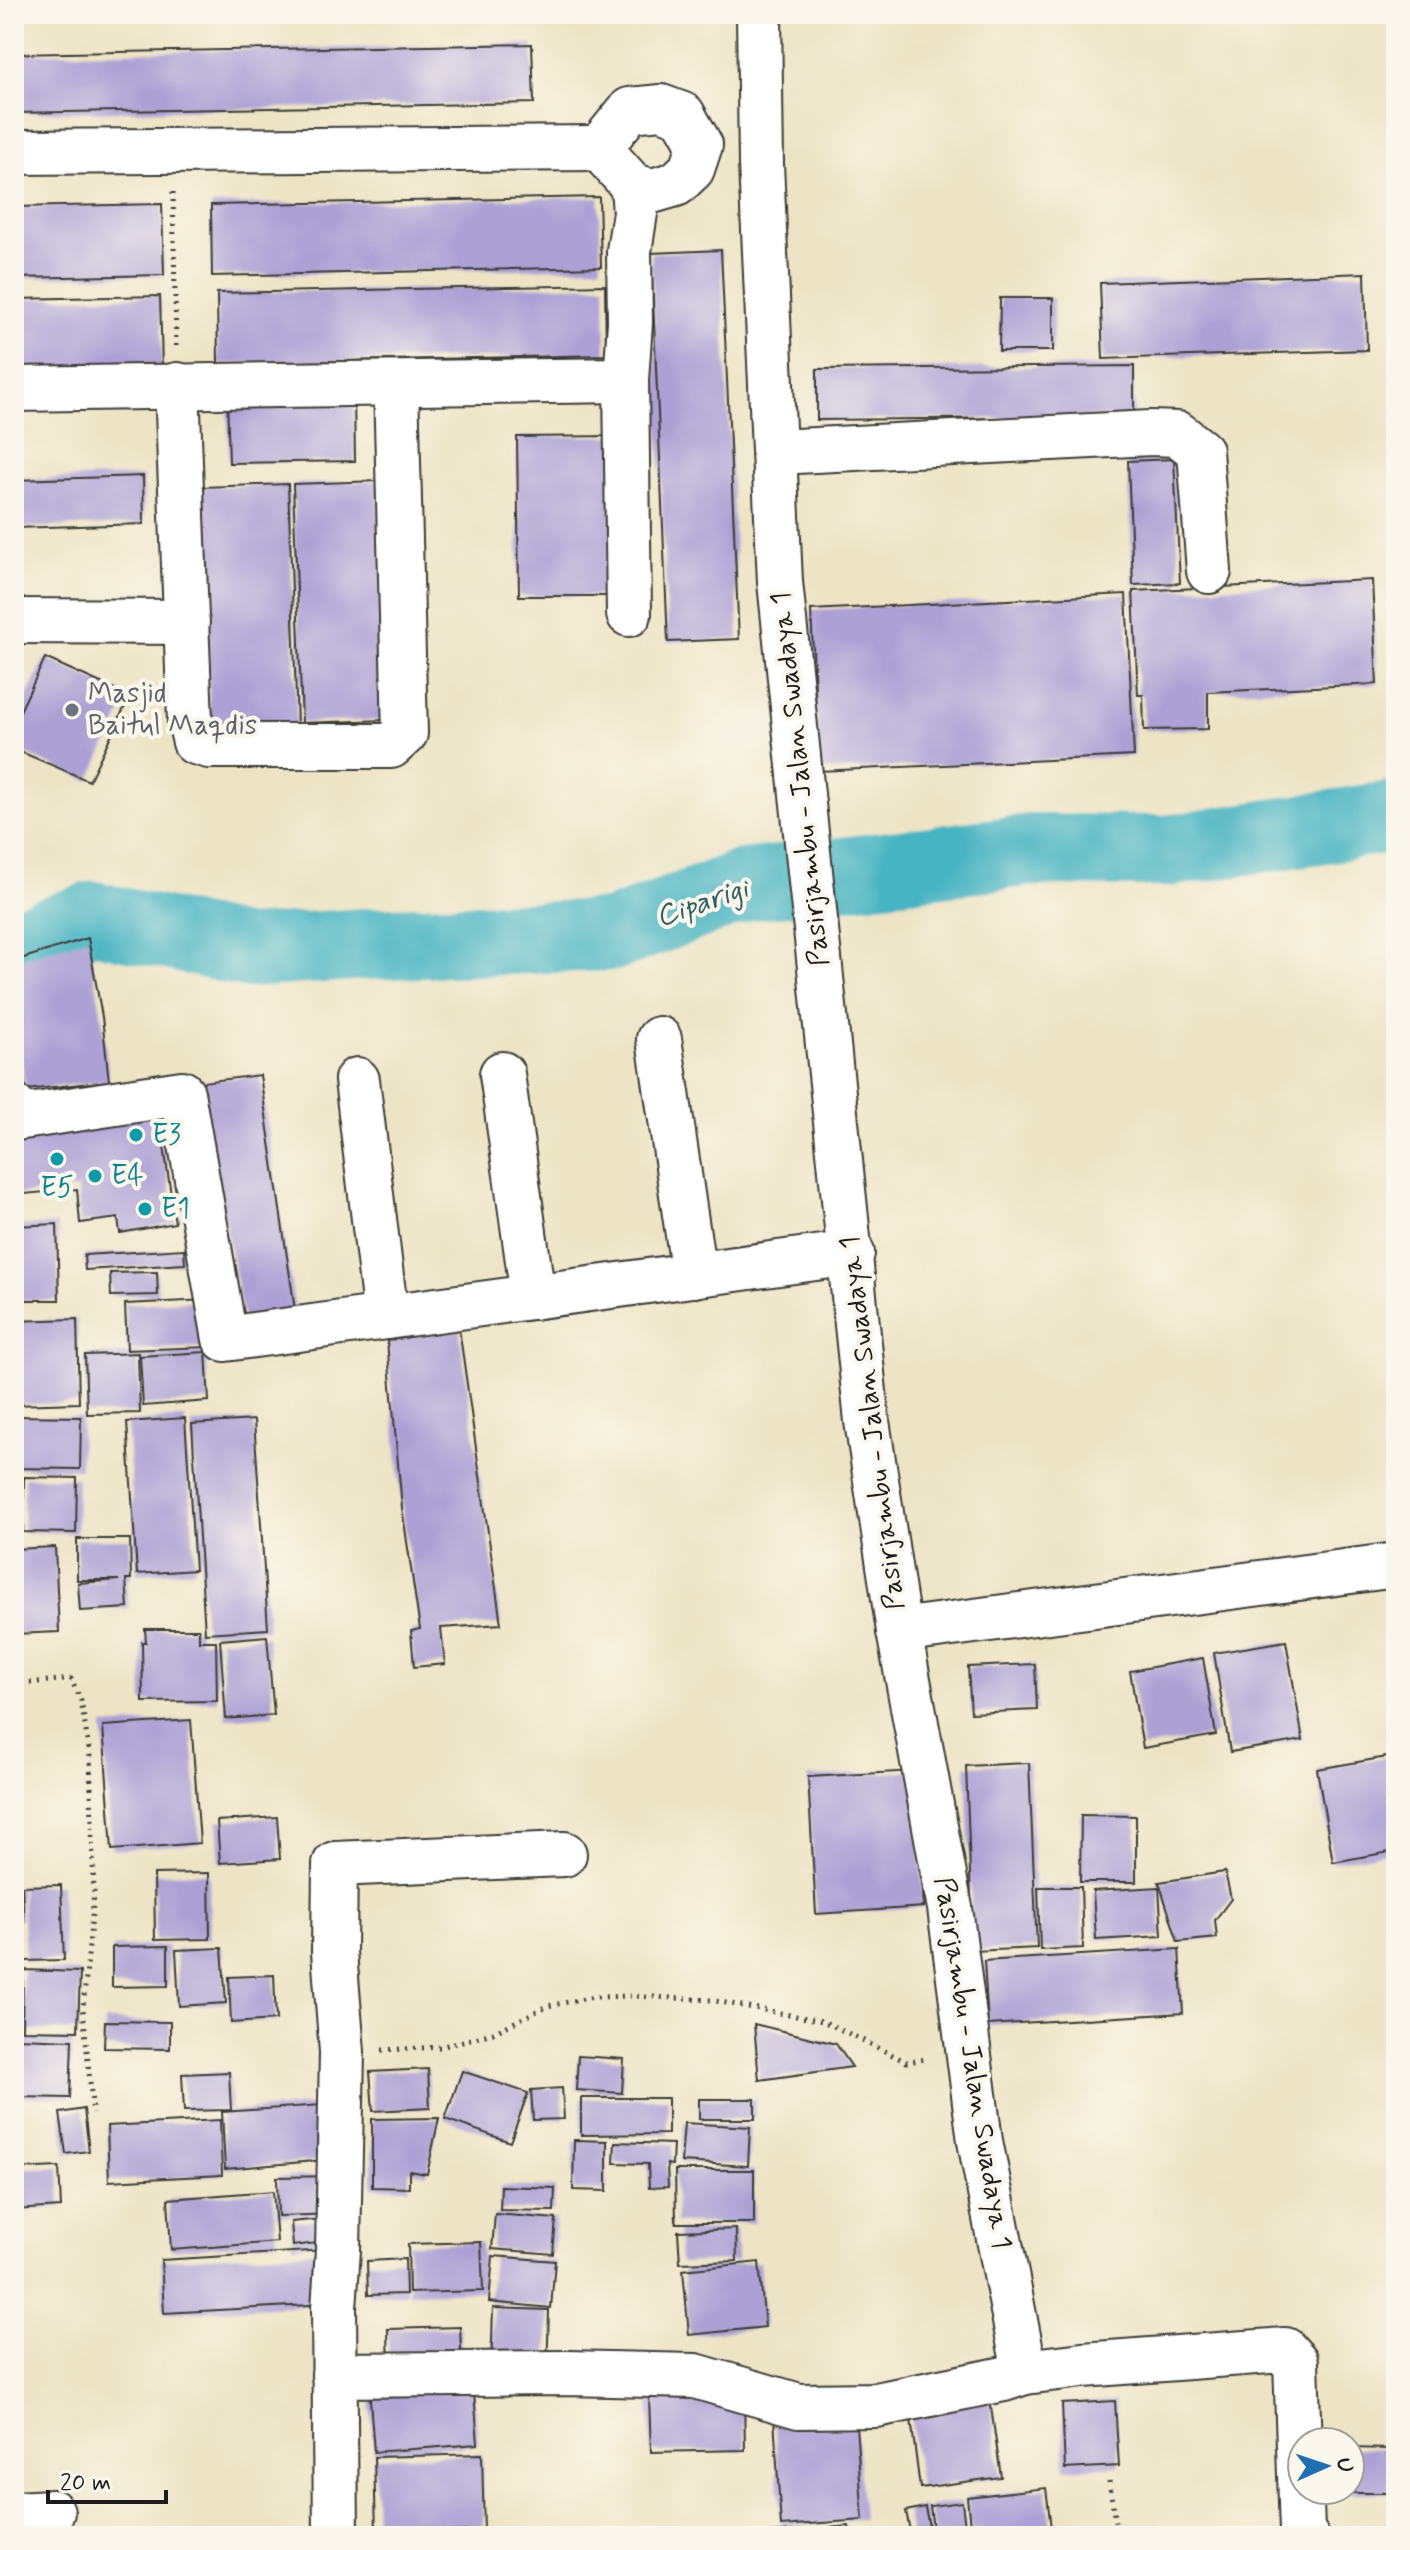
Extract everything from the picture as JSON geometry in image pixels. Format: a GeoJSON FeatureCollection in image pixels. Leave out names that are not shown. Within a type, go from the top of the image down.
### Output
{"type":"FeatureCollection","features":[{"type":"Feature","properties":{"kind":"street","name":"Pasirjambu - Jalan Swadaya 1"},"geometry":{"type":"LineString","coordinates":[[759,14],[761,164],[780,582],[852,1253],[867,1421],[899,1631],[950,1908],[983,2156],[1025,2372]]}},
{"type":"Feature","properties":{"kind":"street"},"geometry":{"type":"LineString","coordinates":[[14,152],[599,148],[633,186],[652,191],[676,184],[692,169],[700,145],[683,115],[661,107],[630,110],[599,148]]}},
{"type":"Feature","properties":{"kind":"street"},"geometry":{"type":"LineString","coordinates":[[629,614],[626,380],[630,322],[629,251],[635,213],[633,186]]}},
{"type":"Feature","properties":{"kind":"street"},"geometry":{"type":"LineString","coordinates":[[14,389],[626,380]]}},
{"type":"Feature","properties":{"kind":"street"},"geometry":{"type":"LineString","coordinates":[[177,385],[190,721],[195,742],[209,746],[391,746],[405,733],[396,384]]}},
{"type":"Feature","properties":{"kind":"street"},"geometry":{"type":"LineString","coordinates":[[776,452],[1178,434],[1200,451],[1209,571]]}},
{"type":"Feature","properties":{"kind":"street"},"geometry":{"type":"LineString","coordinates":[[14,621],[187,622]]}},
{"type":"Feature","properties":{"kind":"street"},"geometry":{"type":"LineString","coordinates":[[659,1039],[694,1275]]}},
{"type":"Feature","properties":{"kind":"street"},"geometry":{"type":"LineString","coordinates":[[502,1074],[533,1297]]}},
{"type":"Feature","properties":{"kind":"street"},"geometry":{"type":"LineString","coordinates":[[357,1080],[386,1317]]}},
{"type":"Feature","properties":{"kind":"street"},"geometry":{"type":"LineString","coordinates":[[14,1107],[16,1118],[182,1093],[225,1339],[852,1253]]}},
{"type":"Feature","properties":{"kind":"street"},"geometry":{"type":"LineString","coordinates":[[899,1631],[1396,1565]]}},
{"type":"Feature","properties":{"kind":"street"},"geometry":{"type":"LineString","coordinates":[[336,2536],[334,2375],[342,2052],[334,1952],[335,1864],[564,1854]]}},
{"type":"Feature","properties":{"kind":"street"},"geometry":{"type":"LineString","coordinates":[[334,2375],[567,2373],[695,2376],[799,2406],[876,2405],[1025,2372],[1285,2350],[1296,2362],[1302,2531],[1306,2536]]}},
{"type":"Feature","properties":{"kind":"path"},"geometry":{"type":"LineString","coordinates":[[172,151],[177,385]]}},
{"type":"Feature","properties":{"kind":"path"},"geometry":{"type":"LineString","coordinates":[[14,1684],[71,1679],[81,1701],[90,1755],[91,1786],[94,1893],[83,2009],[93,2114]]}},
{"type":"Feature","properties":{"kind":"path"},"geometry":{"type":"LineString","coordinates":[[342,2052],[440,2047],[493,2033],[547,2006],[594,1997],[635,1996],[710,2000],[823,2021],[907,2062],[967,2053]]}},
{"type":"Feature","properties":{"kind":"path"},"geometry":{"type":"LineString","coordinates":[[1109,2481],[1117,2536]]}},
{"type":"Feature","properties":{"kind":"building"},"geometry":{"type":"Polygon","coordinates":[[[532,44],[534,103],[14,113],[14,54],[532,44]]]}},
{"type":"Feature","properties":{"kind":"building"},"geometry":{"type":"Polygon","coordinates":[[[599,197],[601,267],[212,276],[211,205],[599,197]]]}},
{"type":"Feature","properties":{"kind":"building"},"geometry":{"type":"Polygon","coordinates":[[[162,204],[164,275],[14,278],[14,207],[162,204]]]}},
{"type":"Feature","properties":{"kind":"building"},"geometry":{"type":"Polygon","coordinates":[[[721,250],[739,639],[668,642],[651,253],[721,250]]]}},
{"type":"Feature","properties":{"kind":"building"},"geometry":{"type":"Polygon","coordinates":[[[1365,273],[1367,350],[1103,359],[1100,283],[1365,273]]]}},
{"type":"Feature","properties":{"kind":"building"},"geometry":{"type":"Polygon","coordinates":[[[605,285],[606,355],[218,364],[217,293],[605,285]]]}},
{"type":"Feature","properties":{"kind":"building"},"geometry":{"type":"Polygon","coordinates":[[[160,296],[162,367],[14,370],[14,299],[160,296]]]}},
{"type":"Feature","properties":{"kind":"building"},"geometry":{"type":"Polygon","coordinates":[[[1000,298],[1053,298],[1053,351],[999,351],[1000,298]]]}},
{"type":"Feature","properties":{"kind":"building"},"geometry":{"type":"Polygon","coordinates":[[[1134,366],[1134,417],[817,420],[817,369],[1134,366]]]}},
{"type":"Feature","properties":{"kind":"building"},"geometry":{"type":"Polygon","coordinates":[[[354,393],[355,461],[229,463],[227,395],[354,393]]]}},
{"type":"Feature","properties":{"kind":"building"},"geometry":{"type":"Polygon","coordinates":[[[616,436],[618,596],[519,596],[517,437],[616,436]]]}},
{"type":"Feature","properties":{"kind":"building"},"geometry":{"type":"Polygon","coordinates":[[[1174,459],[1180,583],[1133,585],[1128,461],[1174,459]]]}},
{"type":"Feature","properties":{"kind":"building"},"geometry":{"type":"Polygon","coordinates":[[[143,476],[144,524],[14,528],[14,480],[143,476]]]}},
{"type":"Feature","properties":{"kind":"building"},"geometry":{"type":"Polygon","coordinates":[[[379,481],[387,720],[302,723],[293,484],[379,481]]]}},
{"type":"Feature","properties":{"kind":"building"},"geometry":{"type":"Polygon","coordinates":[[[288,484],[297,724],[210,727],[202,487],[288,484]]]}},
{"type":"Feature","properties":{"kind":"building"},"geometry":{"type":"Polygon","coordinates":[[[1372,580],[1377,684],[1208,692],[1208,729],[1144,730],[1143,695],[1138,695],[1133,591],[1372,580]]]}},
{"type":"Feature","properties":{"kind":"building"},"geometry":{"type":"Polygon","coordinates":[[[1126,594],[1134,756],[819,771],[811,610],[1126,594]]]}},
{"type":"Feature","properties":{"kind":"building","name":"Masjid Baitul Maqdis"},"geometry":{"type":"Polygon","coordinates":[[[45,658],[130,696],[89,781],[14,749],[14,724],[45,658]]]}},
{"type":"Feature","properties":{"kind":"building"},"geometry":{"type":"Polygon","coordinates":[[[88,938],[109,1081],[26,1090],[14,1009],[14,961],[88,938]]]}},
{"type":"Feature","properties":{"kind":"building"},"geometry":{"type":"Polygon","coordinates":[[[260,1075],[296,1317],[244,1323],[202,1082],[260,1075]]]}},
{"type":"Feature","properties":{"kind":"building"},"geometry":{"type":"Polygon","coordinates":[[[159,1111],[175,1223],[120,1233],[118,1218],[80,1223],[77,1189],[14,1195],[14,1132],[159,1111]]]}},
{"type":"Feature","properties":{"kind":"building"},"geometry":{"type":"Polygon","coordinates":[[[57,1224],[59,1300],[14,1300],[14,1226],[57,1224]]]}},
{"type":"Feature","properties":{"kind":"building"},"geometry":{"type":"Polygon","coordinates":[[[184,1249],[185,1264],[85,1270],[84,1255],[184,1249]]]}},
{"type":"Feature","properties":{"kind":"building"},"geometry":{"type":"Polygon","coordinates":[[[157,1272],[158,1295],[111,1296],[110,1273],[157,1272]]]}},
{"type":"Feature","properties":{"kind":"building"},"geometry":{"type":"Polygon","coordinates":[[[208,1300],[210,1347],[127,1350],[125,1304],[208,1300]]]}},
{"type":"Feature","properties":{"kind":"building"},"geometry":{"type":"Polygon","coordinates":[[[77,1319],[79,1403],[14,1405],[14,1321],[77,1319]]]}},
{"type":"Feature","properties":{"kind":"building"},"geometry":{"type":"Polygon","coordinates":[[[459,1328],[501,1624],[441,1628],[445,1664],[414,1667],[411,1631],[420,1629],[402,1508],[387,1341],[459,1328]]]}},
{"type":"Feature","properties":{"kind":"building"},"geometry":{"type":"Polygon","coordinates":[[[206,1352],[209,1401],[143,1406],[140,1356],[206,1352]]]}},
{"type":"Feature","properties":{"kind":"building"},"geometry":{"type":"Polygon","coordinates":[[[138,1353],[140,1413],[87,1414],[85,1355],[138,1353]]]}},
{"type":"Feature","properties":{"kind":"building"},"geometry":{"type":"Polygon","coordinates":[[[14,1416],[81,1417],[80,1469],[14,1468],[14,1416]]]}},
{"type":"Feature","properties":{"kind":"building"},"geometry":{"type":"Polygon","coordinates":[[[185,1418],[195,1570],[137,1574],[127,1422],[185,1418]]]}},
{"type":"Feature","properties":{"kind":"building"},"geometry":{"type":"Polygon","coordinates":[[[254,1420],[268,1629],[205,1633],[192,1424],[254,1420]]]}},
{"type":"Feature","properties":{"kind":"building"},"geometry":{"type":"Polygon","coordinates":[[[24,1477],[77,1478],[76,1533],[23,1532],[24,1477]]]}},
{"type":"Feature","properties":{"kind":"building"},"geometry":{"type":"Polygon","coordinates":[[[77,1539],[130,1539],[131,1579],[126,1579],[128,1608],[80,1611],[78,1583],[119,1580],[77,1580],[77,1539]]]}},
{"type":"Feature","properties":{"kind":"building"},"geometry":{"type":"Polygon","coordinates":[[[55,1547],[59,1632],[14,1634],[14,1549],[55,1547]]]}},
{"type":"Feature","properties":{"kind":"building"},"geometry":{"type":"Polygon","coordinates":[[[145,1629],[199,1629],[199,1641],[216,1641],[217,1701],[143,1702],[142,1642],[146,1642],[145,1629]]]}},
{"type":"Feature","properties":{"kind":"building"},"geometry":{"type":"Polygon","coordinates":[[[267,1636],[274,1715],[226,1719],[220,1640],[267,1636]]]}},
{"type":"Feature","properties":{"kind":"building"},"geometry":{"type":"Polygon","coordinates":[[[1286,1641],[1303,1740],[1230,1752],[1214,1653],[1286,1641]]]}},
{"type":"Feature","properties":{"kind":"building"},"geometry":{"type":"Polygon","coordinates":[[[1203,1658],[1216,1735],[1143,1748],[1130,1671],[1203,1658]]]}},
{"type":"Feature","properties":{"kind":"building"},"geometry":{"type":"Polygon","coordinates":[[[1035,1664],[1037,1710],[971,1713],[968,1667],[1035,1664]]]}},
{"type":"Feature","properties":{"kind":"building"},"geometry":{"type":"Polygon","coordinates":[[[191,1720],[200,1843],[112,1850],[103,1726],[191,1720]]]}},
{"type":"Feature","properties":{"kind":"building"},"geometry":{"type":"Polygon","coordinates":[[[1393,1756],[1396,1773],[1396,1851],[1333,1862],[1317,1769],[1393,1756]]]}},
{"type":"Feature","properties":{"kind":"building"},"geometry":{"type":"Polygon","coordinates":[[[1029,1763],[1037,1948],[973,1951],[966,1766],[1029,1763]]]}},
{"type":"Feature","properties":{"kind":"building"},"geometry":{"type":"Polygon","coordinates":[[[915,1771],[924,1907],[816,1914],[808,1777],[915,1771]]]}},
{"type":"Feature","properties":{"kind":"building"},"geometry":{"type":"Polygon","coordinates":[[[1081,1815],[1136,1816],[1136,1882],[1080,1882],[1081,1815]]]}},
{"type":"Feature","properties":{"kind":"building"},"geometry":{"type":"Polygon","coordinates":[[[277,1817],[280,1859],[220,1863],[217,1821],[277,1817]]]}},
{"type":"Feature","properties":{"kind":"building"},"geometry":{"type":"Polygon","coordinates":[[[1225,1872],[1231,1899],[1215,1920],[1217,1938],[1178,1942],[1159,1882],[1225,1872]]]}},
{"type":"Feature","properties":{"kind":"building"},"geometry":{"type":"Polygon","coordinates":[[[209,1873],[210,1939],[155,1940],[154,1874],[209,1873]]]}},
{"type":"Feature","properties":{"kind":"building"},"geometry":{"type":"Polygon","coordinates":[[[61,1885],[64,1960],[25,1961],[22,1886],[61,1885]]]}},
{"type":"Feature","properties":{"kind":"building"},"geometry":{"type":"Polygon","coordinates":[[[14,1887],[20,1887],[21,1920],[14,1920],[14,1887]]]}},
{"type":"Feature","properties":{"kind":"building"},"geometry":{"type":"Polygon","coordinates":[[[1038,1887],[1081,1887],[1083,1948],[1040,1950],[1038,1887]]]}},
{"type":"Feature","properties":{"kind":"building"},"geometry":{"type":"Polygon","coordinates":[[[1159,1887],[1162,1936],[1096,1940],[1093,1891],[1159,1887]]]}},
{"type":"Feature","properties":{"kind":"building"},"geometry":{"type":"Polygon","coordinates":[[[168,1946],[168,1986],[112,1987],[112,1947],[168,1946]]]}},
{"type":"Feature","properties":{"kind":"building"},"geometry":{"type":"Polygon","coordinates":[[[222,1948],[226,2003],[179,2006],[176,1950],[222,1948]]]}},
{"type":"Feature","properties":{"kind":"building"},"geometry":{"type":"Polygon","coordinates":[[[1179,1949],[1183,2013],[988,2025],[984,1961],[1179,1949]]]}},
{"type":"Feature","properties":{"kind":"building"},"geometry":{"type":"Polygon","coordinates":[[[23,1970],[80,1972],[78,2031],[22,2030],[23,1970]]]}},
{"type":"Feature","properties":{"kind":"building"},"geometry":{"type":"Polygon","coordinates":[[[274,1975],[276,2020],[231,2023],[229,1977],[274,1975]]]}},
{"type":"Feature","properties":{"kind":"building"},"geometry":{"type":"Polygon","coordinates":[[[105,2021],[170,2022],[170,2049],[104,2048],[105,2021]]]}},
{"type":"Feature","properties":{"kind":"building"},"geometry":{"type":"Polygon","coordinates":[[[754,2024],[836,2044],[852,2067],[759,2080],[754,2024]]]}},
{"type":"Feature","properties":{"kind":"building"},"geometry":{"type":"Polygon","coordinates":[[[17,2038],[72,2040],[70,2098],[16,2097],[17,2038]]]}},
{"type":"Feature","properties":{"kind":"building"},"geometry":{"type":"Polygon","coordinates":[[[578,2056],[624,2059],[622,2093],[576,2090],[578,2056]]]}},
{"type":"Feature","properties":{"kind":"building"},"geometry":{"type":"Polygon","coordinates":[[[428,2069],[430,2108],[373,2111],[370,2072],[428,2069]]]}},
{"type":"Feature","properties":{"kind":"building"},"geometry":{"type":"Polygon","coordinates":[[[462,2071],[528,2093],[510,2142],[445,2119],[462,2071]]]}},
{"type":"Feature","properties":{"kind":"building"},"geometry":{"type":"Polygon","coordinates":[[[229,2072],[231,2110],[184,2111],[182,2074],[229,2072]]]}},
{"type":"Feature","properties":{"kind":"building"},"geometry":{"type":"Polygon","coordinates":[[[562,2088],[564,2119],[533,2120],[531,2090],[562,2088]]]}},
{"type":"Feature","properties":{"kind":"building"},"geometry":{"type":"Polygon","coordinates":[[[581,2098],[668,2098],[668,2134],[581,2135],[581,2098]]]}},
{"type":"Feature","properties":{"kind":"building"},"geometry":{"type":"Polygon","coordinates":[[[699,2099],[755,2099],[755,2119],[699,2119],[699,2099]]]}},
{"type":"Feature","properties":{"kind":"building"},"geometry":{"type":"Polygon","coordinates":[[[336,2104],[336,2159],[225,2169],[222,2112],[336,2104]]]}},
{"type":"Feature","properties":{"kind":"building"},"geometry":{"type":"Polygon","coordinates":[[[84,2109],[89,2151],[66,2154],[60,2113],[84,2109]]]}},
{"type":"Feature","properties":{"kind":"building"},"geometry":{"type":"Polygon","coordinates":[[[439,2118],[427,2174],[409,2171],[409,2188],[372,2187],[372,2119],[439,2118]]]}},
{"type":"Feature","properties":{"kind":"building"},"geometry":{"type":"Polygon","coordinates":[[[220,2120],[222,2175],[109,2181],[107,2126],[220,2120]]]}},
{"type":"Feature","properties":{"kind":"building"},"geometry":{"type":"Polygon","coordinates":[[[684,2123],[750,2127],[748,2166],[681,2162],[684,2123]]]}},
{"type":"Feature","properties":{"kind":"building"},"geometry":{"type":"Polygon","coordinates":[[[574,2140],[607,2141],[607,2191],[573,2190],[574,2140]]]}},
{"type":"Feature","properties":{"kind":"building"},"geometry":{"type":"Polygon","coordinates":[[[615,2142],[673,2144],[672,2165],[667,2164],[668,2187],[649,2188],[648,2164],[614,2163],[615,2142]]]}},
{"type":"Feature","properties":{"kind":"building"},"geometry":{"type":"Polygon","coordinates":[[[59,2167],[61,2207],[14,2210],[14,2169],[59,2167]]]}},
{"type":"Feature","properties":{"kind":"building"},"geometry":{"type":"Polygon","coordinates":[[[675,2170],[754,2170],[754,2223],[676,2223],[675,2170]]]}},
{"type":"Feature","properties":{"kind":"building"},"geometry":{"type":"Polygon","coordinates":[[[338,2176],[338,2214],[278,2216],[277,2177],[338,2176]]]}},
{"type":"Feature","properties":{"kind":"building"},"geometry":{"type":"Polygon","coordinates":[[[501,2186],[555,2188],[554,2211],[500,2210],[501,2186]]]}},
{"type":"Feature","properties":{"kind":"building"},"geometry":{"type":"Polygon","coordinates":[[[273,2191],[277,2242],[171,2250],[168,2199],[273,2191]]]}},
{"type":"Feature","properties":{"kind":"building"},"geometry":{"type":"Polygon","coordinates":[[[495,2214],[556,2219],[553,2254],[492,2249],[495,2214]]]}},
{"type":"Feature","properties":{"kind":"building"},"geometry":{"type":"Polygon","coordinates":[[[332,2218],[335,2241],[293,2246],[291,2222],[332,2218]]]}},
{"type":"Feature","properties":{"kind":"building"},"geometry":{"type":"Polygon","coordinates":[[[736,2229],[737,2261],[680,2263],[678,2231],[736,2229]]]}},
{"type":"Feature","properties":{"kind":"building"},"geometry":{"type":"Polygon","coordinates":[[[481,2242],[483,2291],[409,2293],[408,2244],[481,2242]]]}},
{"type":"Feature","properties":{"kind":"building"},"geometry":{"type":"Polygon","coordinates":[[[325,2250],[329,2304],[164,2313],[161,2260],[325,2250]]]}},
{"type":"Feature","properties":{"kind":"building"},"geometry":{"type":"Polygon","coordinates":[[[493,2256],[555,2261],[551,2308],[489,2302],[493,2256]]]}},
{"type":"Feature","properties":{"kind":"building"},"geometry":{"type":"Polygon","coordinates":[[[405,2259],[406,2294],[368,2295],[367,2261],[405,2259]]]}},
{"type":"Feature","properties":{"kind":"building"},"geometry":{"type":"Polygon","coordinates":[[[759,2262],[765,2327],[689,2335],[683,2270],[759,2262]]]}},
{"type":"Feature","properties":{"kind":"building"},"geometry":{"type":"Polygon","coordinates":[[[493,2308],[549,2310],[547,2372],[491,2371],[493,2308]]]}},
{"type":"Feature","properties":{"kind":"building"},"geometry":{"type":"Polygon","coordinates":[[[460,2327],[462,2371],[389,2373],[388,2329],[460,2327]]]}},
{"type":"Feature","properties":{"kind":"building"},"geometry":{"type":"Polygon","coordinates":[[[473,2378],[478,2444],[374,2452],[369,2386],[473,2378]]]}},
{"type":"Feature","properties":{"kind":"building"},"geometry":{"type":"Polygon","coordinates":[[[744,2393],[745,2450],[651,2452],[649,2396],[744,2393]]]}},
{"type":"Feature","properties":{"kind":"building"},"geometry":{"type":"Polygon","coordinates":[[[990,2400],[1001,2477],[920,2488],[910,2411],[990,2400]]]}},
{"type":"Feature","properties":{"kind":"building"},"geometry":{"type":"Polygon","coordinates":[[[1115,2401],[1119,2466],[1065,2469],[1062,2404],[1115,2401]]]}},
{"type":"Feature","properties":{"kind":"building"},"geometry":{"type":"Polygon","coordinates":[[[855,2412],[863,2520],[781,2526],[774,2418],[855,2412]]]}},
{"type":"Feature","properties":{"kind":"building"},"geometry":{"type":"Polygon","coordinates":[[[1366,2448],[1391,2449],[1390,2493],[1366,2493],[1366,2448]]]}},
{"type":"Feature","properties":{"kind":"building"},"geometry":{"type":"Polygon","coordinates":[[[482,2454],[484,2531],[376,2533],[374,2457],[482,2454]]]}},
{"type":"Feature","properties":{"kind":"building"},"geometry":{"type":"Polygon","coordinates":[[[1046,2488],[1052,2536],[971,2536],[967,2497],[1046,2488]]]}},
{"type":"Feature","properties":{"kind":"building"},"geometry":{"type":"Polygon","coordinates":[[[962,2502],[966,2536],[934,2536],[930,2506],[962,2502]]]}},
{"type":"Feature","properties":{"kind":"building"},"geometry":{"type":"Polygon","coordinates":[[[925,2507],[931,2536],[911,2536],[906,2511],[925,2507]]]}},
{"type":"Feature","properties":{"kind":"building"},"geometry":{"type":"Polygon","coordinates":[[[849,2526],[850,2536],[762,2536],[762,2534],[849,2526]]]}},
{"type":"Feature","properties":{"kind":"building"},"geometry":{"type":"Polygon","coordinates":[[[738,2531],[739,2536],[702,2536],[702,2534],[738,2531]]]}},
{"type":"Feature","properties":{"kind":"waterway","name":"Ciparigi"},"geometry":{"type":"LineString","coordinates":[[14,944],[94,917],[247,952],[365,944],[612,935],[744,885],[1031,850],[1168,851],[1396,816]]}},
{"type":"Feature","properties":{"kind":"place","name":"Masjid Baitul Maqdis"},"geometry":{"type":"Point","coordinates":[72,710]}},
{"type":"Feature","properties":{"kind":"place","name":"E3"},"geometry":{"type":"Point","coordinates":[136,1135]}},
{"type":"Feature","properties":{"kind":"place","name":"E5"},"geometry":{"type":"Point","coordinates":[57,1159]}},
{"type":"Feature","properties":{"kind":"place","name":"E4"},"geometry":{"type":"Point","coordinates":[95,1176]}},
{"type":"Feature","properties":{"kind":"place","name":"E1"},"geometry":{"type":"Point","coordinates":[145,1209]}}]}
